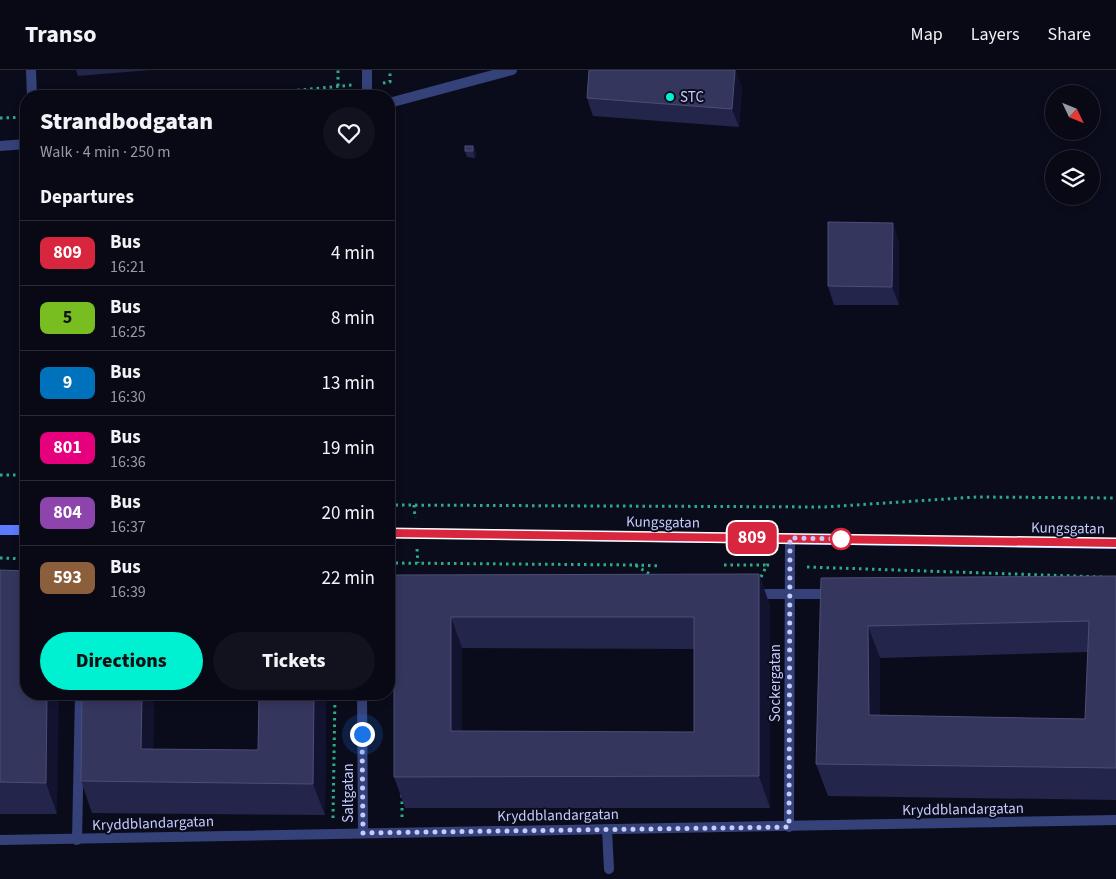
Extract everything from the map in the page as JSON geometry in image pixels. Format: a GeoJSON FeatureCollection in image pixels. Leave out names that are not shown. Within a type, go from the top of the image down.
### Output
{"type":"FeatureCollection","features":[{"type":"Feature","properties":{"kind":"main road"},"geometry":{"type":"LineString","coordinates":[[0,530],[20,530]]}},
{"type":"Feature","properties":{"kind":"main road","name":"Kungsgatan"},"geometry":{"type":"LineString","coordinates":[[395,533],[1116,544]]}},
{"type":"Feature","properties":{"kind":"street"},"geometry":{"type":"LineString","coordinates":[[31,70],[32,90]]}},
{"type":"Feature","properties":{"kind":"street"},"geometry":{"type":"LineString","coordinates":[[367,70],[367,90]]}},
{"type":"Feature","properties":{"kind":"street"},"geometry":{"type":"LineString","coordinates":[[395,101],[512,70]]}},
{"type":"Feature","properties":{"kind":"street"},"geometry":{"type":"LineString","coordinates":[[0,146],[20,144]]}},
{"type":"Feature","properties":{"kind":"street","name":"Sockergatan"},"geometry":{"type":"LineString","coordinates":[[789,827],[790,538]]}},
{"type":"Feature","properties":{"kind":"street"},"geometry":{"type":"LineString","coordinates":[[741,594],[840,594]]}},
{"type":"Feature","properties":{"kind":"street"},"geometry":{"type":"LineString","coordinates":[[77,840],[80,700]]}},
{"type":"Feature","properties":{"kind":"street","name":"Saltgatan"},"geometry":{"type":"LineString","coordinates":[[362,700],[363,833]]}},
{"type":"Feature","properties":{"kind":"street","name":"Kryddblandargatan"},"geometry":{"type":"LineString","coordinates":[[0,840],[1116,820]]}},
{"type":"Feature","properties":{"kind":"street"},"geometry":{"type":"LineString","coordinates":[[607,830],[609,870]]}},
{"type":"Feature","properties":{"kind":"path"},"geometry":{"type":"LineString","coordinates":[[338,70],[338,86]]}},
{"type":"Feature","properties":{"kind":"path"},"geometry":{"type":"LineString","coordinates":[[298,90],[390,82],[390,70]]}},
{"type":"Feature","properties":{"kind":"path"},"geometry":{"type":"LineString","coordinates":[[0,118],[20,117]]}},
{"type":"Feature","properties":{"kind":"path"},"geometry":{"type":"LineString","coordinates":[[0,475],[20,475]]}},
{"type":"Feature","properties":{"kind":"path"},"geometry":{"type":"LineString","coordinates":[[395,505],[825,507],[976,497],[1116,498]]}},
{"type":"Feature","properties":{"kind":"path"},"geometry":{"type":"LineString","coordinates":[[0,558],[20,559]]}},
{"type":"Feature","properties":{"kind":"path"},"geometry":{"type":"LineString","coordinates":[[395,563],[661,566]]}},
{"type":"Feature","properties":{"kind":"path"},"geometry":{"type":"LineString","coordinates":[[635,565],[656,578]]}},
{"type":"Feature","properties":{"kind":"path"},"geometry":{"type":"LineString","coordinates":[[724,565],[1108,577]]}},
{"type":"Feature","properties":{"kind":"path"},"geometry":{"type":"LineString","coordinates":[[760,578],[767,565]]}},
{"type":"Feature","properties":{"kind":"path"},"geometry":{"type":"LineString","coordinates":[[332,834],[335,700]]}},
{"type":"Feature","properties":{"kind":"path"},"geometry":{"type":"LineString","coordinates":[[402,794],[402,832]]}},
{"type":"Feature","properties":{"kind":"building"},"geometry":{"type":"Polygon","coordinates":[[[589,70],[735,70],[732,109],[587,98],[589,70]]]}},
{"type":"Feature","properties":{"kind":"building"},"geometry":{"type":"Polygon","coordinates":[[[465,146],[473,146],[473,151],[465,151],[465,146]]]}},
{"type":"Feature","properties":{"kind":"building"},"geometry":{"type":"Polygon","coordinates":[[[828,222],[893,223],[892,287],[828,286],[828,222]]]}},
{"type":"Feature","properties":{"kind":"building"},"geometry":{"type":"Polygon","coordinates":[[[0,570],[20,571],[20,700],[47,700],[46,783],[0,782],[0,570]]]}},
{"type":"Feature","properties":{"kind":"building"},"geometry":{"type":"Polygon","coordinates":[[[759,574],[759,776],[394,777],[395,575],[759,574]],[[451,617],[451,731],[694,732],[694,617],[451,617]]]}},
{"type":"Feature","properties":{"kind":"building"},"geometry":{"type":"Polygon","coordinates":[[[1116,576],[1116,768],[816,764],[821,578],[1116,576]],[[1089,621],[868,626],[869,715],[1085,719],[1089,621]]]}},
{"type":"Feature","properties":{"kind":"building"},"geometry":{"type":"Polygon","coordinates":[[[82,700],[142,700],[141,749],[258,750],[259,700],[314,700],[313,784],[81,781],[82,700]]]}},
{"type":"Feature","properties":{"kind":"bus line","name":"809"},"geometry":{"type":"LineString","coordinates":[[395,533],[1116,543]]}},
{"type":"Feature","properties":{"kind":"place","name":"STC"},"geometry":{"type":"Point","coordinates":[670,97]}},
{"type":"Feature","properties":{"kind":"route"},"geometry":{"type":"LineString","coordinates":[[362,734],[363,833],[789,827],[790,538],[849,539],[841,539]]}}]}
